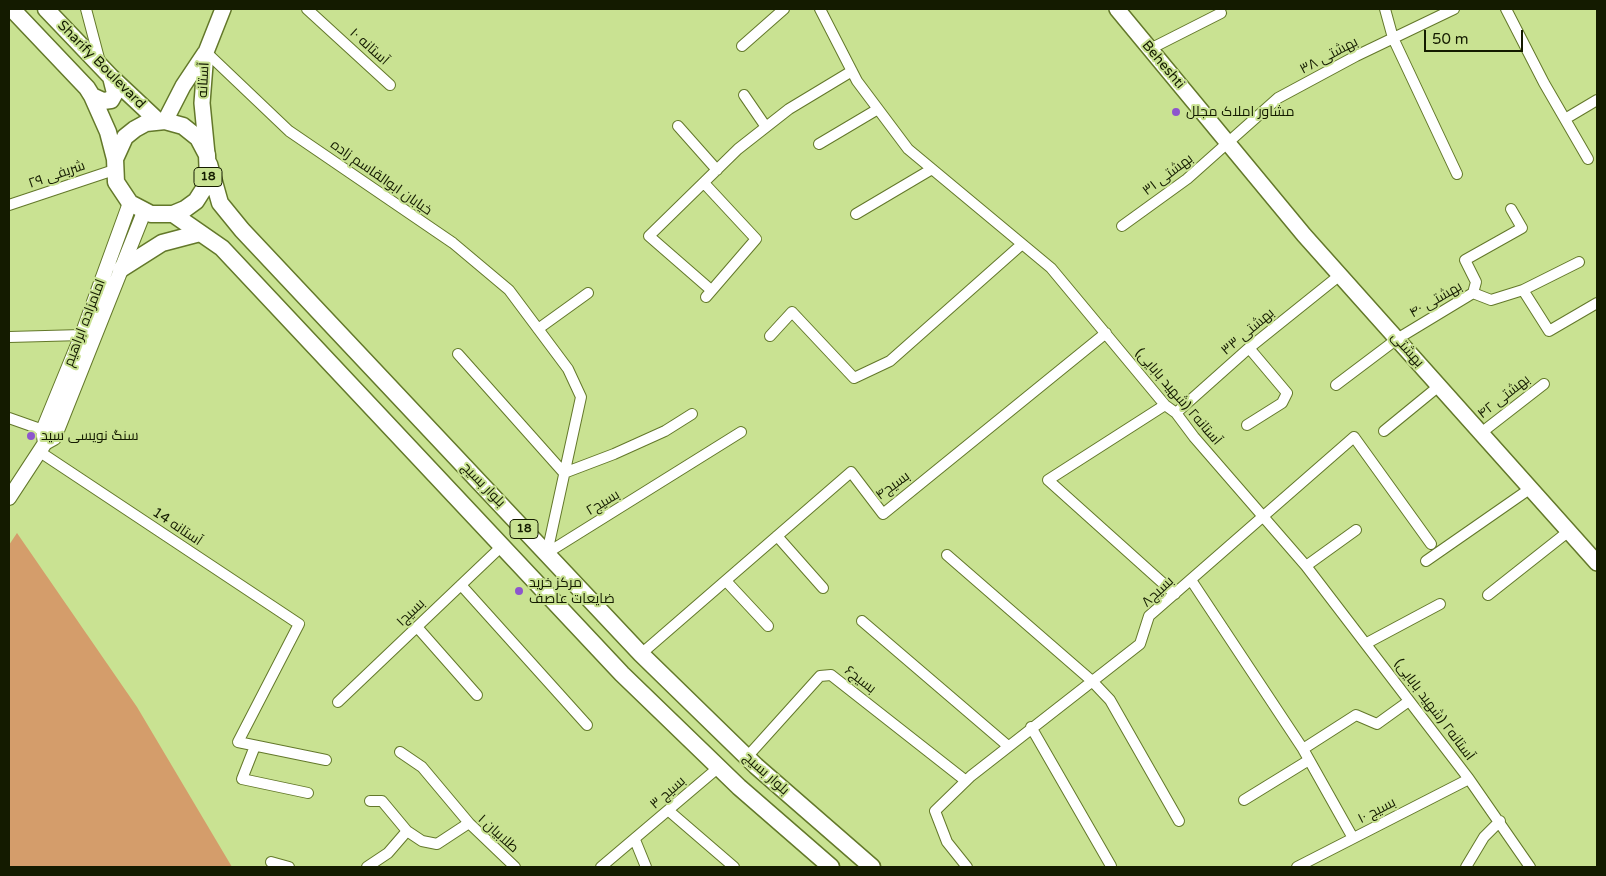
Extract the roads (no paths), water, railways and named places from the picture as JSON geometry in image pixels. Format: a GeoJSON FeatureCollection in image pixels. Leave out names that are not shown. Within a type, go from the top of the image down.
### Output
{"type":"FeatureCollection","features":[{"type":"Feature","properties":{"kind":"main road","name":"Sharify Boulevard"},"geometry":{"type":"LineString","coordinates":[[12,9],[63,62],[92,96],[103,116],[114,165]]}},
{"type":"Feature","properties":{"kind":"main road","name":"Sharify Boulevard"},"geometry":{"type":"LineString","coordinates":[[46,9],[106,73],[162,121]]}},
{"type":"Feature","properties":{"kind":"main road","name":"آستانه"},"geometry":{"type":"LineString","coordinates":[[208,160],[202,103],[206,52],[223,9]]}},
{"type":"Feature","properties":{"kind":"main road","name":"Beheshti"},"geometry":{"type":"LineString","coordinates":[[1117,9],[1229,144]]}},
{"type":"Feature","properties":{"kind":"main road"},"geometry":{"type":"LineString","coordinates":[[173,214],[158,215],[137,208],[122,194],[114,165],[125,137],[140,126],[162,121],[206,52]]}},
{"type":"Feature","properties":{"kind":"main road"},"geometry":{"type":"LineString","coordinates":[[92,96],[103,101],[111,100],[116,93],[106,73]]}},
{"type":"Feature","properties":{"kind":"main road","name":"18"},"geometry":{"type":"LineString","coordinates":[[162,121],[183,126],[198,138],[208,160],[208,178],[203,190],[191,205],[173,214]]}},
{"type":"Feature","properties":{"kind":"main road","name":"بهشتی"},"geometry":{"type":"LineString","coordinates":[[1229,144],[1304,236],[1569,531],[1595,555]]}},
{"type":"Feature","properties":{"kind":"main road","name":"بلوار بسیج"},"geometry":{"type":"LineString","coordinates":[[208,160],[220,203],[242,230],[641,654],[747,757],[872,867]]}},
{"type":"Feature","properties":{"kind":"main road","name":"بلوار بسیج"},"geometry":{"type":"LineString","coordinates":[[173,214],[222,248],[503,545],[622,674],[719,767],[831,867]]}},
{"type":"Feature","properties":{"kind":"main road"},"geometry":{"type":"LineString","coordinates":[[122,268],[162,243],[200,233]]}},
{"type":"Feature","properties":{"kind":"street"},"geometry":{"type":"LineString","coordinates":[[86,9],[106,73]]}},
{"type":"Feature","properties":{"kind":"street","name":"آستانه ۱۰"},"geometry":{"type":"LineString","coordinates":[[306,9],[390,85]]}},
{"type":"Feature","properties":{"kind":"street"},"geometry":{"type":"LineString","coordinates":[[742,46],[784,9]]}},
{"type":"Feature","properties":{"kind":"street","name":"آستانه۲ (شهید بابایی)"},"geometry":{"type":"LineString","coordinates":[[820,9],[852,72],[908,149],[1000,224],[1021,245],[1051,268],[1165,405],[1176,413],[1194,438],[1265,516],[1306,566],[1470,779],[1530,867]]}},
{"type":"Feature","properties":{"kind":"street"},"geometry":{"type":"LineString","coordinates":[[1385,9],[1392,38],[1457,174]]}},
{"type":"Feature","properties":{"kind":"street","name":"بهشتی ۳۸"},"geometry":{"type":"LineString","coordinates":[[1229,144],[1278,98],[1392,38],[1454,9]]}},
{"type":"Feature","properties":{"kind":"street"},"geometry":{"type":"LineString","coordinates":[[1506,9],[1588,159]]}},
{"type":"Feature","properties":{"kind":"street"},"geometry":{"type":"LineString","coordinates":[[1150,49],[1221,13]]}},
{"type":"Feature","properties":{"kind":"street","name":"خیابان ابوالقاسم زاده"},"geometry":{"type":"LineString","coordinates":[[206,52],[289,131],[453,243],[509,290],[568,369],[581,397],[564,473]]}},
{"type":"Feature","properties":{"kind":"street"},"geometry":{"type":"LineString","coordinates":[[704,182],[756,239],[708,293],[649,236],[704,182],[717,170],[789,108],[852,72]]}},
{"type":"Feature","properties":{"kind":"street"},"geometry":{"type":"LineString","coordinates":[[744,95],[766,127]]}},
{"type":"Feature","properties":{"kind":"street"},"geometry":{"type":"LineString","coordinates":[[1565,119],[1597,100]]}},
{"type":"Feature","properties":{"kind":"street"},"geometry":{"type":"LineString","coordinates":[[820,144],[878,109]]}},
{"type":"Feature","properties":{"kind":"street"},"geometry":{"type":"LineString","coordinates":[[678,126],[717,170]]}},
{"type":"Feature","properties":{"kind":"street","name":"بهشتی ۳۱"},"geometry":{"type":"LineString","coordinates":[[1122,226],[1187,179],[1229,144]]}},
{"type":"Feature","properties":{"kind":"street","name":"شریفی ۲۹"},"geometry":{"type":"LineString","coordinates":[[9,205],[114,165]]}},
{"type":"Feature","properties":{"kind":"street"},"geometry":{"type":"LineString","coordinates":[[856,214],[932,169]]}},
{"type":"Feature","properties":{"kind":"street","name":"امامزاده ابراهیم"},"geometry":{"type":"LineString","coordinates":[[43,442],[54,438],[122,268],[137,208]]}},
{"type":"Feature","properties":{"kind":"street","name":"امامزاده ابراهیم"},"geometry":{"type":"LineString","coordinates":[[9,498],[43,442],[82,335],[137,208]]}},
{"type":"Feature","properties":{"kind":"street"},"geometry":{"type":"LineString","coordinates":[[1473,293],[1476,282],[1465,260],[1522,228],[1510,209]]}},
{"type":"Feature","properties":{"kind":"street"},"geometry":{"type":"LineString","coordinates":[[770,336],[792,312],[854,378],[890,361],[1021,245]]}},
{"type":"Feature","properties":{"kind":"street"},"geometry":{"type":"LineString","coordinates":[[1579,262],[1523,290],[1549,331],[1597,304]]}},
{"type":"Feature","properties":{"kind":"street","name":"بهشتی ۳۳"},"geometry":{"type":"LineString","coordinates":[[1176,413],[1249,348],[1340,275]]}},
{"type":"Feature","properties":{"kind":"street","name":"بهشتی ۴۰"},"geometry":{"type":"LineString","coordinates":[[1336,385],[1397,338],[1473,293],[1491,300],[1523,290]]}},
{"type":"Feature","properties":{"kind":"street"},"geometry":{"type":"LineString","coordinates":[[538,329],[588,293]]}},
{"type":"Feature","properties":{"kind":"street","name":"بسیج۴"},"geometry":{"type":"LineString","coordinates":[[641,654],[851,472],[883,514],[1106,334]]}},
{"type":"Feature","properties":{"kind":"street"},"geometry":{"type":"LineString","coordinates":[[9,337],[82,335]]}},
{"type":"Feature","properties":{"kind":"street"},"geometry":{"type":"LineString","coordinates":[[1247,425],[1282,403],[1287,393],[1249,348]]}},
{"type":"Feature","properties":{"kind":"street"},"geometry":{"type":"LineString","coordinates":[[458,354],[564,473]]}},
{"type":"Feature","properties":{"kind":"street","name":"بهشتی ۴۲"},"geometry":{"type":"LineString","coordinates":[[1481,433],[1544,384]]}},
{"type":"Feature","properties":{"kind":"street"},"geometry":{"type":"LineString","coordinates":[[1384,431],[1439,386]]}},
{"type":"Feature","properties":{"kind":"street"},"geometry":{"type":"LineString","coordinates":[[1165,405],[1048,480],[1175,594]]}},
{"type":"Feature","properties":{"kind":"street"},"geometry":{"type":"LineString","coordinates":[[564,473],[614,454],[665,431],[692,414]]}},
{"type":"Feature","properties":{"kind":"street","name":"آستانه 14"},"geometry":{"type":"LineString","coordinates":[[9,418],[299,624],[238,742],[255,746]]}},
{"type":"Feature","properties":{"kind":"street","name":"بسیج۲"},"geometry":{"type":"LineString","coordinates":[[547,553],[741,432]]}},
{"type":"Feature","properties":{"kind":"street","name":"بسیج۸"},"geometry":{"type":"LineString","coordinates":[[967,867],[947,842],[935,811],[966,781],[1031,727],[1140,644],[1149,616],[1354,437],[1431,544]]}},
{"type":"Feature","properties":{"kind":"street"},"geometry":{"type":"LineString","coordinates":[[547,553],[564,473]]}},
{"type":"Feature","properties":{"kind":"street"},"geometry":{"type":"LineString","coordinates":[[1426,561],[1531,488]]}},
{"type":"Feature","properties":{"kind":"street"},"geometry":{"type":"LineString","coordinates":[[1306,566],[1356,530]]}},
{"type":"Feature","properties":{"kind":"street"},"geometry":{"type":"LineString","coordinates":[[1488,595],[1569,531]]}},
{"type":"Feature","properties":{"kind":"street"},"geometry":{"type":"LineString","coordinates":[[777,536],[823,588]]}},
{"type":"Feature","properties":{"kind":"street","name":"بسیج۱"},"geometry":{"type":"LineString","coordinates":[[338,702],[503,545]]}},
{"type":"Feature","properties":{"kind":"street"},"geometry":{"type":"LineString","coordinates":[[947,555],[1092,681],[1110,700],[1179,821]]}},
{"type":"Feature","properties":{"kind":"street"},"geometry":{"type":"LineString","coordinates":[[1191,580],[1310,760],[1353,838]]}},
{"type":"Feature","properties":{"kind":"street"},"geometry":{"type":"LineString","coordinates":[[726,581],[768,626]]}},
{"type":"Feature","properties":{"kind":"street"},"geometry":{"type":"LineString","coordinates":[[461,585],[587,725]]}},
{"type":"Feature","properties":{"kind":"street"},"geometry":{"type":"LineString","coordinates":[[1367,643],[1440,604]]}},
{"type":"Feature","properties":{"kind":"street"},"geometry":{"type":"LineString","coordinates":[[862,621],[1008,746]]}},
{"type":"Feature","properties":{"kind":"street"},"geometry":{"type":"LineString","coordinates":[[417,627],[477,695]]}},
{"type":"Feature","properties":{"kind":"street","name":"بسیج۶"},"geometry":{"type":"LineString","coordinates":[[747,757],[820,676],[831,675],[966,781]]}},
{"type":"Feature","properties":{"kind":"street"},"geometry":{"type":"LineString","coordinates":[[1303,749],[1356,715],[1377,724],[1409,701]]}},
{"type":"Feature","properties":{"kind":"street"},"geometry":{"type":"LineString","coordinates":[[1031,727],[1111,866]]}},
{"type":"Feature","properties":{"kind":"street"},"geometry":{"type":"LineString","coordinates":[[308,793],[242,779],[255,746],[326,760]]}},
{"type":"Feature","properties":{"kind":"street"},"geometry":{"type":"LineString","coordinates":[[400,752],[422,767],[469,823]]}},
{"type":"Feature","properties":{"kind":"street"},"geometry":{"type":"LineString","coordinates":[[1244,800],[1310,760]]}},
{"type":"Feature","properties":{"kind":"street","name":"بسیج ۳"},"geometry":{"type":"LineString","coordinates":[[635,840],[719,767]]}},
{"type":"Feature","properties":{"kind":"street","name":"بسیج ۱۰"},"geometry":{"type":"LineString","coordinates":[[1297,867],[1470,779]]}},
{"type":"Feature","properties":{"kind":"street"},"geometry":{"type":"LineString","coordinates":[[367,867],[388,853],[407,831],[382,801],[370,801]]}},
{"type":"Feature","properties":{"kind":"street"},"geometry":{"type":"LineString","coordinates":[[669,811],[734,867]]}},
{"type":"Feature","properties":{"kind":"street"},"geometry":{"type":"LineString","coordinates":[[1466,867],[1484,837],[1500,822]]}},
{"type":"Feature","properties":{"kind":"street","name":"طلابیان ۱"},"geometry":{"type":"LineString","coordinates":[[407,831],[422,841],[437,844],[469,823],[515,867]]}},
{"type":"Feature","properties":{"kind":"street"},"geometry":{"type":"LineString","coordinates":[[601,867],[635,840],[646,867]]}},
{"type":"Feature","properties":{"kind":"street"},"geometry":{"type":"LineString","coordinates":[[271,862],[289,867]]}},
{"type":"Feature","properties":{"kind":"place","name":"مشاور املاک مجلل"},"geometry":{"type":"Point","coordinates":[1176,112]}},
{"type":"Feature","properties":{"kind":"place","name":"سنگ نویسی سید"},"geometry":{"type":"Point","coordinates":[31,436]}},
{"type":"Feature","properties":{"kind":"place","name":"مرکز خرید ضایعات عاصف"},"geometry":{"type":"Point","coordinates":[519,591]}}]}
